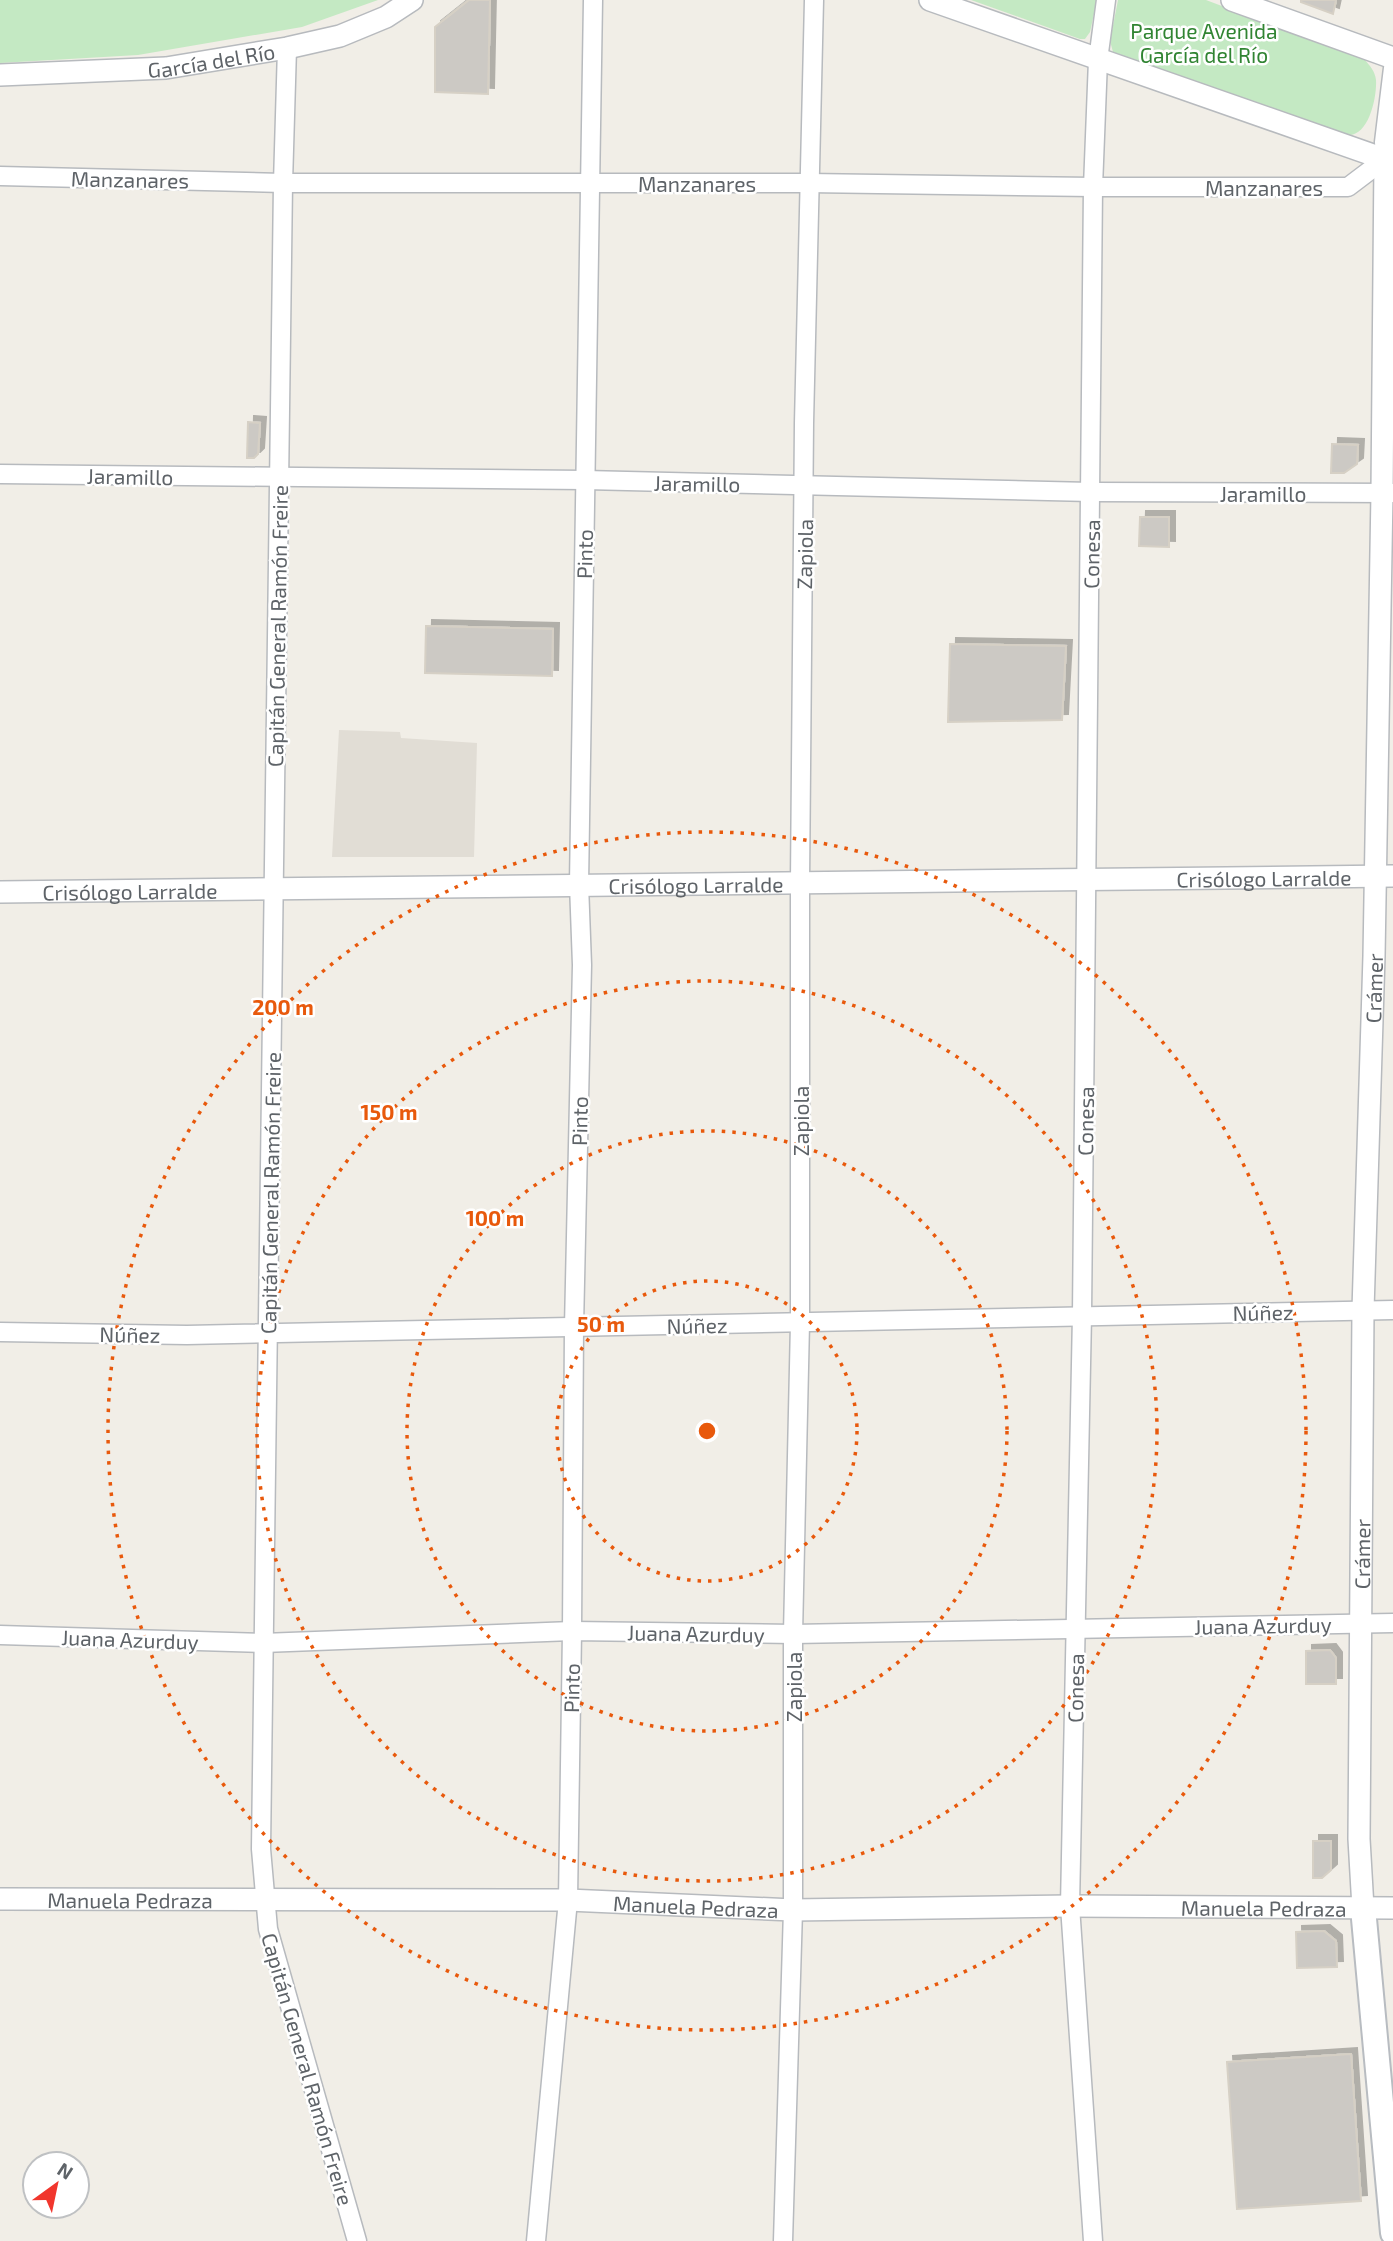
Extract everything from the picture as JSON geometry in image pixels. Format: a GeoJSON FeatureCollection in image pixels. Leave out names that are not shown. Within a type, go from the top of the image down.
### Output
{"type":"FeatureCollection","features":[{"type":"Feature","properties":{"kind":"main road"},"geometry":{"type":"LineString","coordinates":[[1363,1908],[1393,2233]]}},
{"type":"Feature","properties":{"kind":"street","name":"García del Río"},"geometry":{"type":"LineString","coordinates":[[0,75],[166,68],[287,48],[340,36],[386,17],[412,0]]}},
{"type":"Feature","properties":{"kind":"street","name":"Pinto"},"geometry":{"type":"LineString","coordinates":[[536,2241],[568,1900],[574,1327],[582,965],[579,884],[593,0]]}},
{"type":"Feature","properties":{"kind":"street","name":"Zapiola"},"geometry":{"type":"LineString","coordinates":[[783,2241],[793,1910],[793,1634],[800,1323],[800,882],[805,486],[803,432],[814,0]]}},
{"type":"Feature","properties":{"kind":"street"},"geometry":{"type":"LineString","coordinates":[[930,0],[1389,160]]}},
{"type":"Feature","properties":{"kind":"street","name":"Conesa"},"geometry":{"type":"LineString","coordinates":[[1093,2241],[1070,1906],[1082,1315],[1093,187],[1098,60],[1106,0]]}},
{"type":"Feature","properties":{"kind":"street"},"geometry":{"type":"LineString","coordinates":[[1231,0],[1393,58]]}},
{"type":"Feature","properties":{"kind":"street","name":"Capitán General Ramón Freire"},"geometry":{"type":"LineString","coordinates":[[287,48],[261,1849],[268,1930],[357,2241]]}},
{"type":"Feature","properties":{"kind":"street","name":"Crámer"},"geometry":{"type":"LineString","coordinates":[[1363,1908],[1359,1839],[1363,1310],[1384,876],[1389,160],[1384,142],[1393,68]]}},
{"type":"Feature","properties":{"kind":"street","name":"Manzanares"},"geometry":{"type":"LineString","coordinates":[[0,176],[283,183],[1348,187],[1389,160]]}},
{"type":"Feature","properties":{"kind":"street","name":"Jaramillo"},"geometry":{"type":"LineString","coordinates":[[0,474],[585,480],[1091,492],[1388,493]]}},
{"type":"Feature","properties":{"kind":"street","name":"Crisólogo Larralde"},"geometry":{"type":"LineString","coordinates":[[0,892],[1384,876]]}},
{"type":"Feature","properties":{"kind":"street","name":"Núñez"},"geometry":{"type":"LineString","coordinates":[[0,1332],[187,1335],[1393,1310]]}},
{"type":"Feature","properties":{"kind":"street","name":"Juana Azurduy"},"geometry":{"type":"LineString","coordinates":[[0,1635],[263,1643],[572,1632],[793,1634],[1393,1623]]}},
{"type":"Feature","properties":{"kind":"street","name":"Manuela Pedraza"},"geometry":{"type":"LineString","coordinates":[[0,1899],[568,1900],[793,1910],[1070,1906],[1393,1908]]}},
{"type":"Feature","properties":{"kind":"shaded area"},"geometry":{"type":"Polygon","coordinates":[[[339,730],[400,732],[401,738],[477,743],[474,857],[332,857],[339,730]]]}},
{"type":"Feature","properties":{"kind":"green space"},"geometry":{"type":"Polygon","coordinates":[[[0,0],[378,0],[302,27],[138,55],[0,63],[0,0]]]}},
{"type":"Feature","properties":{"kind":"green space","name":"Parque Avenida García del Río"},"geometry":{"type":"Polygon","coordinates":[[[971,0],[1097,0],[1090,32],[1085,39],[1080,39],[971,0]]]}},
{"type":"Feature","properties":{"kind":"green space","name":"Parque Avenida García del Río"},"geometry":{"type":"Polygon","coordinates":[[[1118,0],[1206,0],[1365,60],[1376,80],[1373,105],[1366,123],[1355,134],[1348,135],[1113,52],[1110,41],[1118,0]]]}},
{"type":"Feature","properties":{"kind":"building"},"geometry":{"type":"Polygon","coordinates":[[[469,0],[490,0],[488,94],[435,92],[435,27],[469,0]]]}},
{"type":"Feature","properties":{"kind":"building"},"geometry":{"type":"Polygon","coordinates":[[[1301,0],[1336,0],[1333,14],[1301,0]]]}},
{"type":"Feature","properties":{"kind":"building"},"geometry":{"type":"Polygon","coordinates":[[[248,422],[260,423],[258,454],[254,458],[247,458],[248,422]]]}},
{"type":"Feature","properties":{"kind":"building"},"geometry":{"type":"Polygon","coordinates":[[[1332,444],[1358,445],[1357,464],[1344,473],[1331,473],[1332,444]]]}},
{"type":"Feature","properties":{"kind":"building"},"geometry":{"type":"Polygon","coordinates":[[[1140,517],[1169,517],[1169,547],[1139,546],[1140,517]]]}},
{"type":"Feature","properties":{"kind":"building"},"geometry":{"type":"Polygon","coordinates":[[[426,626],[553,629],[552,676],[425,673],[426,626]]]}},
{"type":"Feature","properties":{"kind":"building"},"geometry":{"type":"Polygon","coordinates":[[[950,644],[1066,646],[1062,720],[948,722],[950,644]]]}},
{"type":"Feature","properties":{"kind":"building"},"geometry":{"type":"Polygon","coordinates":[[[1330,1650],[1336,1658],[1336,1684],[1306,1684],[1306,1651],[1330,1650]]]}},
{"type":"Feature","properties":{"kind":"building"},"geometry":{"type":"Polygon","coordinates":[[[1313,1841],[1331,1841],[1331,1870],[1322,1878],[1313,1878],[1313,1841]]]}},
{"type":"Feature","properties":{"kind":"building"},"geometry":{"type":"Polygon","coordinates":[[[1324,1931],[1336,1941],[1337,1967],[1297,1968],[1296,1932],[1324,1931]]]}},
{"type":"Feature","properties":{"kind":"building"},"geometry":{"type":"Polygon","coordinates":[[[1351,2054],[1361,2201],[1237,2209],[1227,2062],[1351,2054]]]}}]}
